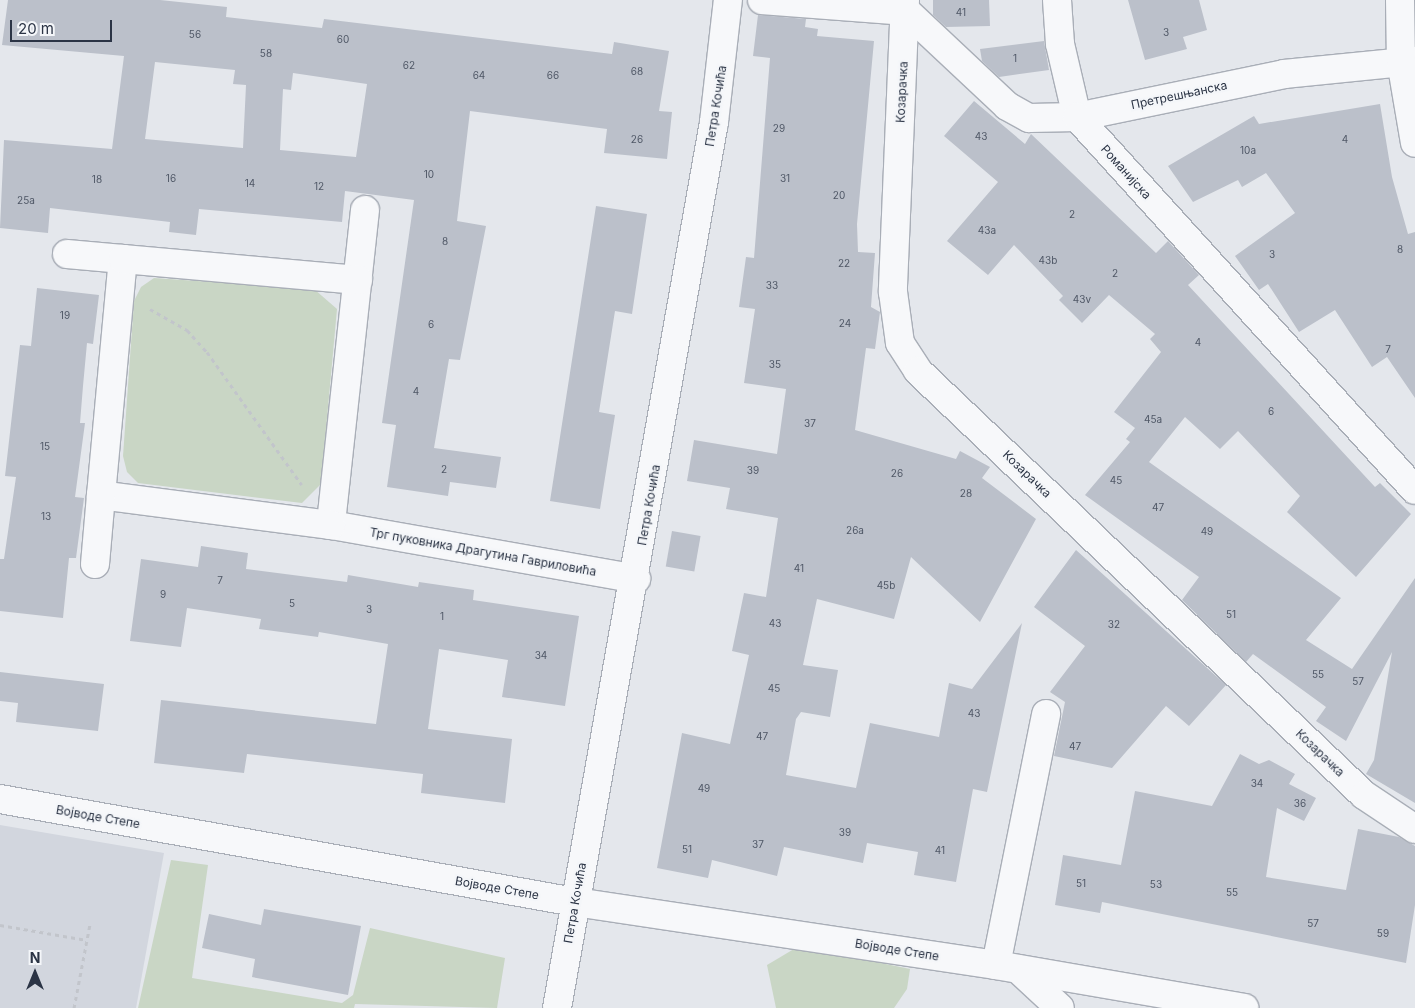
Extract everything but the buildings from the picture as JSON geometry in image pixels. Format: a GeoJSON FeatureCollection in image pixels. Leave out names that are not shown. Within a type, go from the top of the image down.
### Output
{"type":"FeatureCollection","features":[{"type":"Feature","properties":{"kind":"street","name":"Петра Кочића"},"geometry":{"type":"LineString","coordinates":[[557,1008],[636,579],[714,122],[728,0]]}},
{"type":"Feature","properties":{"kind":"street"},"geometry":{"type":"LineString","coordinates":[[762,0],[906,5],[1007,106],[1029,118],[1077,117],[1060,44],[1057,0]]}},
{"type":"Feature","properties":{"kind":"street"},"geometry":{"type":"LineString","coordinates":[[1400,0],[1408,61],[1415,143]]}},
{"type":"Feature","properties":{"kind":"street","name":"Козарачка"},"geometry":{"type":"LineString","coordinates":[[906,5],[893,292],[900,343],[918,371],[1364,795],[1415,829]]}},
{"type":"Feature","properties":{"kind":"street","name":"Претрешњанска"},"geometry":{"type":"LineString","coordinates":[[1077,117],[1284,74],[1408,61]]}},
{"type":"Feature","properties":{"kind":"street","name":"Романијска"},"geometry":{"type":"LineString","coordinates":[[1077,117],[1415,490]]}},
{"type":"Feature","properties":{"kind":"street"},"geometry":{"type":"LineString","coordinates":[[332,515],[366,210]]}},
{"type":"Feature","properties":{"kind":"street"},"geometry":{"type":"LineString","coordinates":[[67,254],[358,280]]}},
{"type":"Feature","properties":{"kind":"street"},"geometry":{"type":"LineString","coordinates":[[95,564],[123,259]]}},
{"type":"Feature","properties":{"kind":"street","name":"Трг пуковника Драгутина Гавриловића"},"geometry":{"type":"LineString","coordinates":[[101,494],[332,515],[636,579]]}},
{"type":"Feature","properties":{"kind":"street"},"geometry":{"type":"LineString","coordinates":[[1046,714],[1007,967],[1060,1008]]}},
{"type":"Feature","properties":{"kind":"street","name":"Војводе Степе"},"geometry":{"type":"LineString","coordinates":[[0,799],[575,902],[1007,967],[1244,1008]]}},
{"type":"Feature","properties":{"kind":"path"},"geometry":{"type":"LineString","coordinates":[[119,298],[187,330],[310,496],[332,515]]}},
{"type":"Feature","properties":{"kind":"path"},"geometry":{"type":"LineString","coordinates":[[74,1008],[90,924]]}},
{"type":"Feature","properties":{"kind":"path"},"geometry":{"type":"LineString","coordinates":[[0,925],[87,940]]}},
{"type":"Feature","properties":{"kind":"shaded area"},"geometry":{"type":"Polygon","coordinates":[[[0,825],[164,853],[136,1008],[0,1008],[0,825]]]}},
{"type":"Feature","properties":{"kind":"green space"},"geometry":{"type":"Polygon","coordinates":[[[154,278],[314,289],[337,309],[321,484],[302,503],[138,483],[127,472],[123,456],[134,301],[141,287],[154,278]]]}},
{"type":"Feature","properties":{"kind":"green space"},"geometry":{"type":"Polygon","coordinates":[[[171,860],[208,865],[192,978],[342,1003],[353,995],[370,928],[505,958],[497,1008],[355,1004],[354,1008],[138,1008],[171,860]]]}},
{"type":"Feature","properties":{"kind":"green space"},"geometry":{"type":"Polygon","coordinates":[[[799,946],[910,969],[907,989],[894,1008],[776,1008],[767,965],[799,946]]]}}]}
